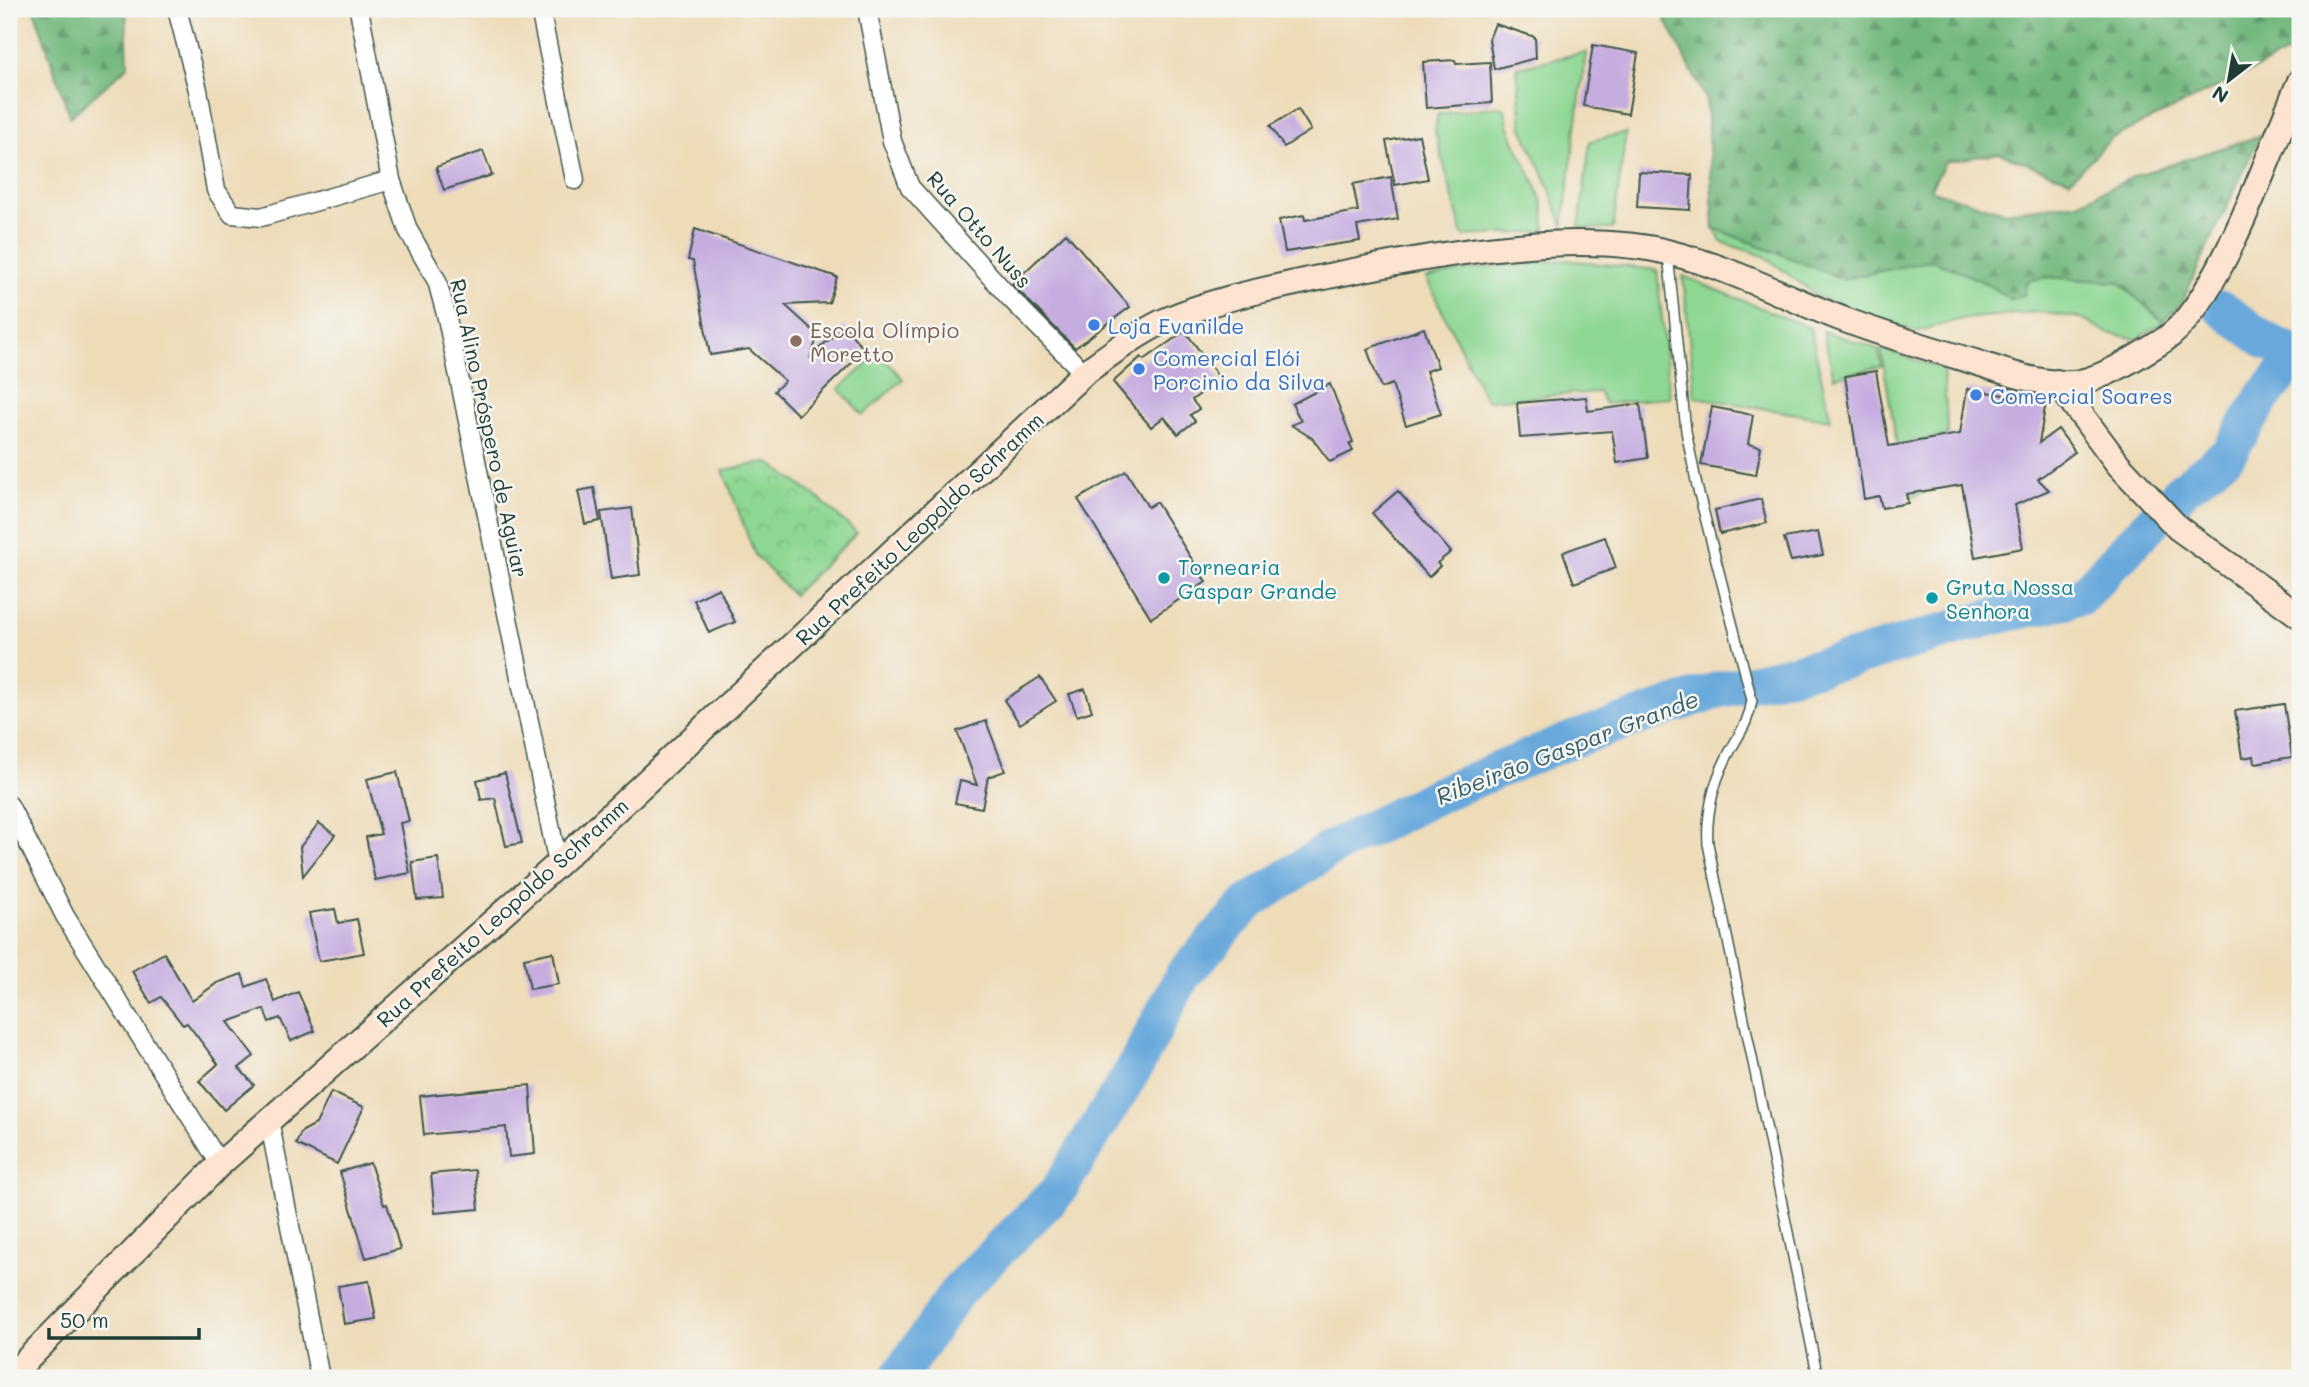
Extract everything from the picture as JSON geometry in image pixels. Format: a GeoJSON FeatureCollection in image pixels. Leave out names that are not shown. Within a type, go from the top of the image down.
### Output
{"type":"FeatureCollection","features":[{"type":"Feature","properties":{"kind":"street"},"geometry":{"type":"LineString","coordinates":[[177,9],[198,90],[216,190],[232,215],[261,217],[391,180]]}},
{"type":"Feature","properties":{"kind":"street","name":"Rua Alino Próspero de Aguiar"},"geometry":{"type":"LineString","coordinates":[[359,9],[391,180],[408,230],[437,281],[447,318],[558,864]]}},
{"type":"Feature","properties":{"kind":"street"},"geometry":{"type":"LineString","coordinates":[[540,9],[575,180]]}},
{"type":"Feature","properties":{"kind":"street","name":"Rua Otto Nuss"},"geometry":{"type":"LineString","coordinates":[[867,9],[892,141],[910,187],[1001,288],[1084,373]]}},
{"type":"Feature","properties":{"kind":"street","name":"Rua Prefeito Leopoldo Schramm"},"geometry":{"type":"LineString","coordinates":[[9,1378],[220,1164],[558,864],[1084,373],[1125,343],[1165,321],[1230,297],[1343,273],[1488,250],[1583,243],[1668,252],[1724,269],[1846,321],[2002,370],[2057,382],[2091,379],[2165,339],[2180,326],[2227,253],[2300,82]]}},
{"type":"Feature","properties":{"kind":"street"},"geometry":{"type":"LineString","coordinates":[[2057,382],[2075,409],[2162,512],[2300,616]]}},
{"type":"Feature","properties":{"kind":"street"},"geometry":{"type":"LineString","coordinates":[[9,806],[65,916],[220,1164]]}},
{"type":"Feature","properties":{"kind":"street"},"geometry":{"type":"LineString","coordinates":[[269,1120],[320,1378]]}},
{"type":"Feature","properties":{"kind":"lane"},"geometry":{"type":"LineString","coordinates":[[1668,252],[1686,431],[1697,486],[1752,700],[1750,717],[1725,760],[1713,795],[1707,829],[1708,844],[1818,1378]]}},
{"type":"Feature","properties":{"kind":"green space"},"geometry":{"type":"Polygon","coordinates":[[[34,9],[126,9],[128,66],[70,117],[34,9]]]}},
{"type":"Feature","properties":{"kind":"green space"},"geometry":{"type":"Polygon","coordinates":[[[1660,9],[2300,9],[2300,47],[2112,138],[2070,180],[1999,153],[1945,162],[1930,190],[2004,212],[2078,203],[2137,175],[2260,136],[2182,302],[2163,322],[2119,282],[2047,277],[2027,281],[2024,295],[2010,299],[1984,282],[1933,260],[1843,279],[1714,228],[1706,99],[1660,9]]]}},
{"type":"Feature","properties":{"kind":"green space"},"geometry":{"type":"Polygon","coordinates":[[[1586,52],[1563,226],[1548,184],[1522,128],[1517,67],[1586,52]]]}},
{"type":"Feature","properties":{"kind":"green space"},"geometry":{"type":"Polygon","coordinates":[[[1499,106],[1505,109],[1514,139],[1535,183],[1544,212],[1545,228],[1541,232],[1463,236],[1435,131],[1438,114],[1499,106]]]}},
{"type":"Feature","properties":{"kind":"green space"},"geometry":{"type":"Polygon","coordinates":[[[1626,133],[1613,229],[1579,228],[1590,141],[1626,133]]]}},
{"type":"Feature","properties":{"kind":"green space"},"geometry":{"type":"Polygon","coordinates":[[[1714,228],[1843,279],[1933,260],[1984,282],[2010,299],[2027,281],[2047,277],[2119,282],[2163,322],[2137,339],[2108,333],[2081,318],[2038,312],[1961,319],[1915,332],[1819,297],[1764,256],[1721,242],[1714,228]]]}},
{"type":"Feature","properties":{"kind":"green space"},"geometry":{"type":"Polygon","coordinates":[[[1566,260],[1657,270],[1670,397],[1605,404],[1599,392],[1486,400],[1426,278],[1480,268],[1566,260]]]}},
{"type":"Feature","properties":{"kind":"green space"},"geometry":{"type":"Polygon","coordinates":[[[1683,276],[1810,328],[1831,420],[1695,397],[1683,276]]]}},
{"type":"Feature","properties":{"kind":"green space"},"geometry":{"type":"Polygon","coordinates":[[[1823,331],[1878,349],[1882,366],[1834,377],[1823,331]]]}},
{"type":"Feature","properties":{"kind":"green space"},"geometry":{"type":"Polygon","coordinates":[[[1881,349],[1943,369],[1948,435],[1908,443],[1924,467],[1929,491],[1911,497],[1895,434],[1881,349]]]}},
{"type":"Feature","properties":{"kind":"green space"},"geometry":{"type":"Polygon","coordinates":[[[879,353],[903,379],[863,415],[839,389],[879,353]]]}},
{"type":"Feature","properties":{"kind":"green space"},"geometry":{"type":"Polygon","coordinates":[[[768,462],[817,497],[857,533],[793,595],[755,555],[723,470],[768,462]]]}},
{"type":"Feature","properties":{"kind":"building"},"geometry":{"type":"Polygon","coordinates":[[[1495,24],[1535,37],[1536,58],[1494,69],[1489,39],[1495,24]]]}},
{"type":"Feature","properties":{"kind":"building"},"geometry":{"type":"Polygon","coordinates":[[[1593,45],[1638,53],[1628,114],[1583,106],[1593,45]]]}},
{"type":"Feature","properties":{"kind":"building"},"geometry":{"type":"Polygon","coordinates":[[[1455,60],[1456,64],[1490,62],[1492,103],[1426,108],[1423,62],[1455,60]]]}},
{"type":"Feature","properties":{"kind":"building"},"geometry":{"type":"Polygon","coordinates":[[[1298,109],[1311,130],[1284,147],[1270,126],[1298,109]]]}},
{"type":"Feature","properties":{"kind":"building"},"geometry":{"type":"Polygon","coordinates":[[[1419,135],[1428,179],[1395,185],[1386,141],[1419,135]]]}},
{"type":"Feature","properties":{"kind":"building"},"geometry":{"type":"Polygon","coordinates":[[[483,151],[492,175],[444,190],[436,167],[483,151]]]}},
{"type":"Feature","properties":{"kind":"building"},"geometry":{"type":"Polygon","coordinates":[[[1639,172],[1692,175],[1690,210],[1637,207],[1639,172]]]}},
{"type":"Feature","properties":{"kind":"building"},"geometry":{"type":"Polygon","coordinates":[[[1391,177],[1398,219],[1357,226],[1360,241],[1285,252],[1279,220],[1304,215],[1305,220],[1358,211],[1353,184],[1391,177]]]}},
{"type":"Feature","properties":{"kind":"building"},"geometry":{"type":"Polygon","coordinates":[[[695,229],[837,277],[829,303],[785,305],[818,335],[811,356],[844,326],[865,350],[798,415],[774,391],[785,381],[749,349],[710,355],[693,261],[688,260],[695,229]]]}},
{"type":"Feature","properties":{"kind":"building"},"geometry":{"type":"Polygon","coordinates":[[[1066,233],[1130,307],[1075,348],[1012,284],[1066,233]]]}},
{"type":"Feature","properties":{"kind":"building"},"geometry":{"type":"Polygon","coordinates":[[[1424,328],[1438,367],[1426,371],[1441,414],[1406,425],[1392,384],[1381,388],[1367,349],[1424,328]]]}},
{"type":"Feature","properties":{"kind":"building"},"geometry":{"type":"Polygon","coordinates":[[[1185,331],[1220,379],[1192,400],[1199,409],[1190,415],[1195,421],[1178,434],[1164,417],[1151,427],[1113,382],[1141,357],[1144,360],[1185,331]]]}},
{"type":"Feature","properties":{"kind":"building"},"geometry":{"type":"Polygon","coordinates":[[[1876,371],[1889,446],[1960,434],[1967,389],[2046,402],[2039,443],[2058,429],[2075,452],[2038,479],[2049,490],[2015,505],[2023,548],[1975,557],[1962,485],[1906,494],[1908,503],[1882,508],[1879,496],[1864,499],[1845,376],[1876,371]]]}},
{"type":"Feature","properties":{"kind":"building"},"geometry":{"type":"Polygon","coordinates":[[[1330,384],[1353,442],[1349,444],[1353,451],[1330,462],[1312,438],[1291,425],[1301,421],[1292,404],[1330,384]]]}},
{"type":"Feature","properties":{"kind":"building"},"geometry":{"type":"Polygon","coordinates":[[[1586,397],[1588,411],[1640,404],[1648,458],[1617,463],[1612,431],[1520,438],[1517,403],[1586,397]]]}},
{"type":"Feature","properties":{"kind":"building"},"geometry":{"type":"Polygon","coordinates":[[[1712,407],[1753,415],[1748,444],[1761,447],[1756,475],[1701,465],[1712,407]]]}},
{"type":"Feature","properties":{"kind":"building"},"geometry":{"type":"Polygon","coordinates":[[[1126,471],[1148,507],[1156,502],[1206,582],[1151,618],[1078,499],[1126,471]]]}},
{"type":"Feature","properties":{"kind":"building"},"geometry":{"type":"Polygon","coordinates":[[[594,488],[600,521],[585,524],[578,491],[594,488]]]}},
{"type":"Feature","properties":{"kind":"building"},"geometry":{"type":"Polygon","coordinates":[[[1398,491],[1451,552],[1437,563],[1440,566],[1429,577],[1372,513],[1398,491]]]}},
{"type":"Feature","properties":{"kind":"building"},"geometry":{"type":"Polygon","coordinates":[[[1761,499],[1767,523],[1720,534],[1715,510],[1761,499]]]}},
{"type":"Feature","properties":{"kind":"building"},"geometry":{"type":"Polygon","coordinates":[[[632,508],[640,575],[611,579],[601,512],[632,508]]]}},
{"type":"Feature","properties":{"kind":"building"},"geometry":{"type":"Polygon","coordinates":[[[1818,532],[1823,555],[1791,561],[1784,538],[1818,532]]]}},
{"type":"Feature","properties":{"kind":"building"},"geometry":{"type":"Polygon","coordinates":[[[1605,537],[1616,568],[1574,583],[1563,552],[1605,537]]]}},
{"type":"Feature","properties":{"kind":"building"},"geometry":{"type":"Polygon","coordinates":[[[719,588],[735,622],[709,633],[694,600],[719,588]]]}},
{"type":"Feature","properties":{"kind":"building"},"geometry":{"type":"Polygon","coordinates":[[[1040,677],[1056,701],[1020,724],[1004,700],[1040,677]]]}},
{"type":"Feature","properties":{"kind":"building"},"geometry":{"type":"Polygon","coordinates":[[[1085,689],[1092,711],[1077,716],[1069,694],[1085,689]]]}},
{"type":"Feature","properties":{"kind":"building"},"geometry":{"type":"Polygon","coordinates":[[[2284,704],[2292,757],[2255,763],[2254,756],[2242,758],[2235,711],[2284,704]]]}},
{"type":"Feature","properties":{"kind":"building"},"geometry":{"type":"Polygon","coordinates":[[[986,721],[1005,771],[988,777],[982,808],[955,803],[960,781],[977,785],[957,731],[986,721]]]}},
{"type":"Feature","properties":{"kind":"building"},"geometry":{"type":"Polygon","coordinates":[[[397,772],[409,821],[400,823],[410,873],[375,880],[366,837],[381,834],[367,779],[397,772]]]}},
{"type":"Feature","properties":{"kind":"building"},"geometry":{"type":"Polygon","coordinates":[[[505,773],[522,843],[506,846],[495,798],[481,800],[477,780],[505,773]]]}},
{"type":"Feature","properties":{"kind":"building"},"geometry":{"type":"Polygon","coordinates":[[[319,823],[335,835],[303,876],[300,847],[319,823]]]}},
{"type":"Feature","properties":{"kind":"building"},"geometry":{"type":"Polygon","coordinates":[[[438,858],[443,898],[417,900],[412,862],[438,858]]]}},
{"type":"Feature","properties":{"kind":"building"},"geometry":{"type":"Polygon","coordinates":[[[335,909],[338,923],[357,919],[364,953],[319,961],[309,913],[335,909]]]}},
{"type":"Feature","properties":{"kind":"building"},"geometry":{"type":"Polygon","coordinates":[[[553,952],[559,984],[530,989],[524,958],[553,952]]]}},
{"type":"Feature","properties":{"kind":"building"},"geometry":{"type":"Polygon","coordinates":[[[164,953],[192,1001],[217,983],[242,974],[246,987],[266,979],[275,1002],[298,992],[315,1031],[291,1041],[280,1018],[269,1022],[264,1009],[228,1022],[254,1056],[239,1068],[254,1085],[224,1110],[199,1081],[218,1064],[187,1023],[183,1025],[161,997],[151,1003],[132,971],[164,953]]]}},
{"type":"Feature","properties":{"kind":"building"},"geometry":{"type":"Polygon","coordinates":[[[530,1085],[535,1154],[509,1157],[506,1127],[424,1135],[420,1096],[530,1085]]]}},
{"type":"Feature","properties":{"kind":"building"},"geometry":{"type":"Polygon","coordinates":[[[331,1092],[364,1107],[337,1164],[296,1144],[301,1132],[316,1124],[331,1092]]]}},
{"type":"Feature","properties":{"kind":"building"},"geometry":{"type":"Polygon","coordinates":[[[370,1163],[384,1205],[387,1204],[400,1249],[366,1258],[340,1172],[370,1163]]]}},
{"type":"Feature","properties":{"kind":"building"},"geometry":{"type":"Polygon","coordinates":[[[475,1170],[479,1209],[435,1213],[431,1174],[475,1170]]]}},
{"type":"Feature","properties":{"kind":"building"},"geometry":{"type":"Polygon","coordinates":[[[369,1281],[376,1319],[344,1324],[338,1286],[369,1281]]]}},
{"type":"Feature","properties":{"kind":"waterway"},"geometry":{"type":"LineString","coordinates":[[2222,309],[2266,341],[2299,355]]}},
{"type":"Feature","properties":{"kind":"waterway","name":"Ribeirão Gaspar Grande"},"geometry":{"type":"LineString","coordinates":[[898,1378],[959,1289],[1058,1191],[1135,1067],[1183,975],[1248,903],[1330,849],[1440,794],[1571,740],[1715,691],[1851,659],[1989,618],[2081,597],[2184,488],[2228,454],[2265,395],[2300,353]]}},
{"type":"Feature","properties":{"kind":"place","name":"Loja Evanilde"},"geometry":{"type":"Point","coordinates":[1094,325]}},
{"type":"Feature","properties":{"kind":"place","name":"Escola Olímpio Moretto"},"geometry":{"type":"Point","coordinates":[796,341]}},
{"type":"Feature","properties":{"kind":"place","name":"Comercial Elói Porcinio da Silva"},"geometry":{"type":"Point","coordinates":[1139,369]}},
{"type":"Feature","properties":{"kind":"place","name":"Comercial Soares"},"geometry":{"type":"Point","coordinates":[1976,395]}},
{"type":"Feature","properties":{"kind":"place","name":"Tornearia Gaspar Grande"},"geometry":{"type":"Point","coordinates":[1164,578]}},
{"type":"Feature","properties":{"kind":"place","name":"Gruta Nossa Senhora"},"geometry":{"type":"Point","coordinates":[1932,598]}}]}
